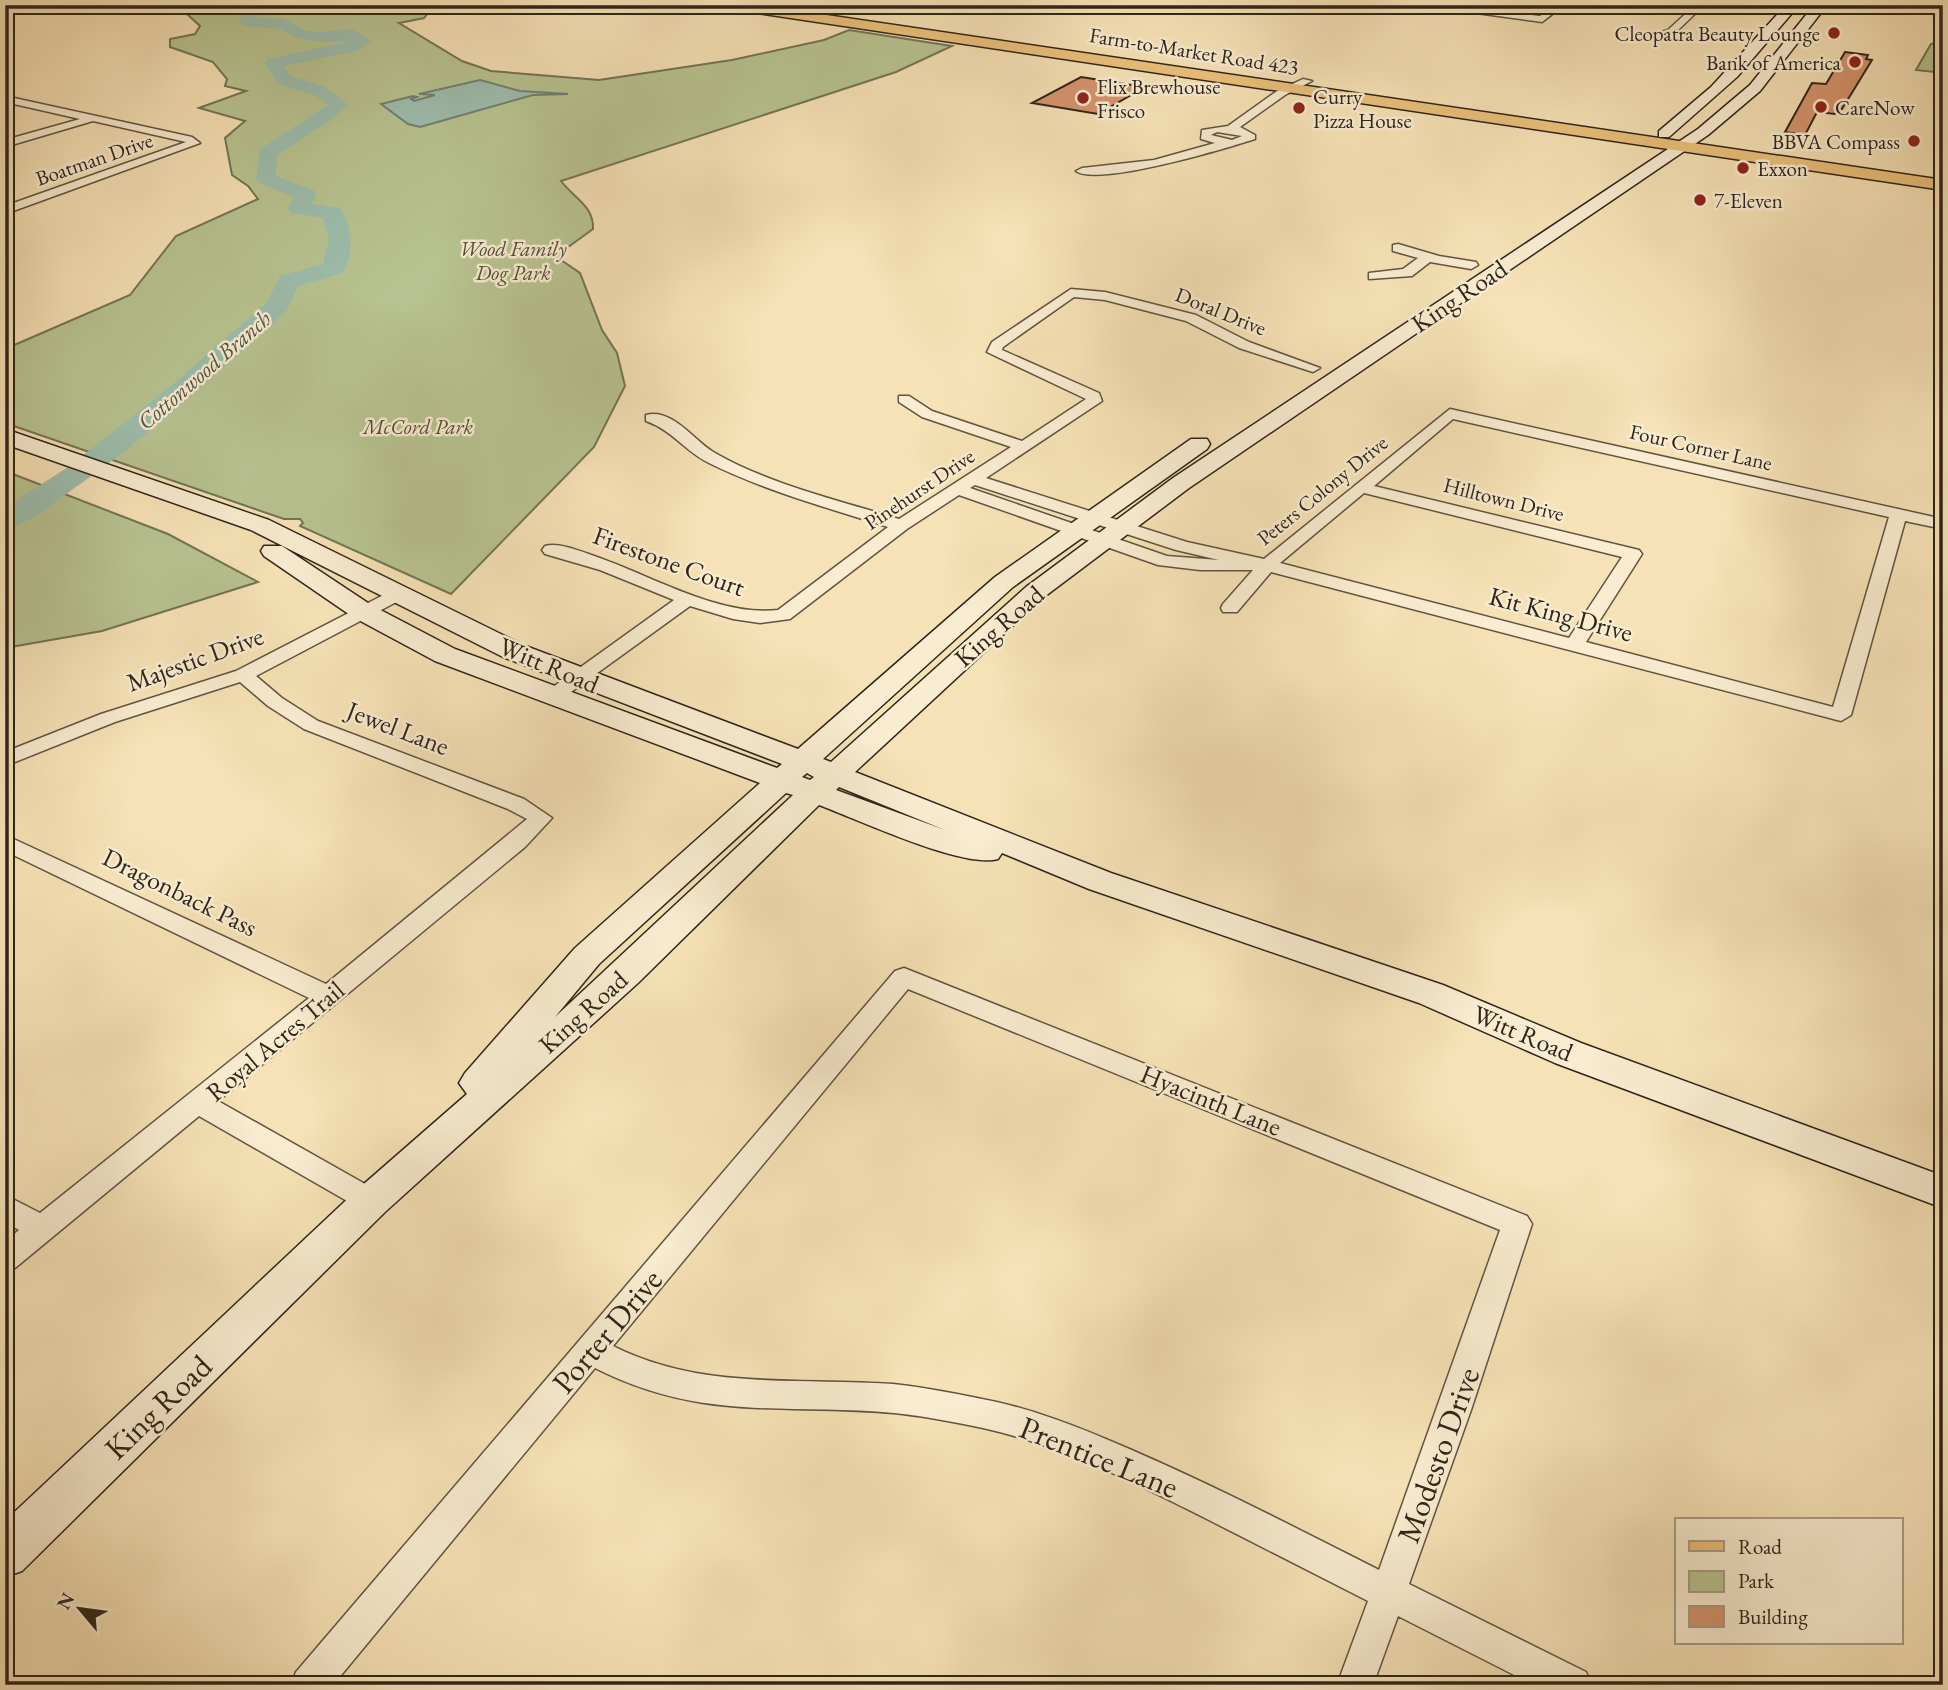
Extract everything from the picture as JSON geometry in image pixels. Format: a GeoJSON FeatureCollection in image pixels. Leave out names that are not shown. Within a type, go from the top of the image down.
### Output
{"type":"FeatureCollection","features":[{"type":"Feature","properties":{"kind":"main road","name":"Farm-to-Market Road 423"},"geometry":{"type":"LineString","coordinates":[[730,5],[1296,91],[1943,174]]}},
{"type":"Feature","properties":{"kind":"main road","name":"Farm-to-Market Road 423"},"geometry":{"type":"LineString","coordinates":[[793,5],[1296,91]]}},
{"type":"Feature","properties":{"kind":"main road","name":"Farm-to-Market Road 423"},"geometry":{"type":"LineString","coordinates":[[1674,140],[1943,185]]}},
{"type":"Feature","properties":{"kind":"street"},"geometry":{"type":"LineString","coordinates":[[1421,5],[1542,19],[1560,5]]}},
{"type":"Feature","properties":{"kind":"street"},"geometry":{"type":"LineString","coordinates":[[1655,37],[1671,32],[1700,5]]}},
{"type":"Feature","properties":{"kind":"street"},"geometry":{"type":"LineString","coordinates":[[1674,140],[1697,110],[1758,47],[1793,5]]}},
{"type":"Feature","properties":{"kind":"street"},"geometry":{"type":"LineString","coordinates":[[1674,140],[1750,94],[1821,5]]}},
{"type":"Feature","properties":{"kind":"street"},"geometry":{"type":"LineString","coordinates":[[1231,129],[1281,93],[1296,91]]}},
{"type":"Feature","properties":{"kind":"street"},"geometry":{"type":"LineString","coordinates":[[5,99],[93,118]]}},
{"type":"Feature","properties":{"kind":"street"},"geometry":{"type":"LineString","coordinates":[[1247,133],[1272,115]]}},
{"type":"Feature","properties":{"kind":"street"},"geometry":{"type":"LineString","coordinates":[[5,144],[93,118]]}},
{"type":"Feature","properties":{"kind":"street","name":"Boatman Drive"},"geometry":{"type":"LineString","coordinates":[[5,211],[194,143],[192,139],[93,118]]}},
{"type":"Feature","properties":{"kind":"street"},"geometry":{"type":"LineString","coordinates":[[1209,139],[1082,171],[1109,171],[1149,164],[1195,154],[1224,143],[1245,141],[1251,137],[1247,133],[1231,129],[1210,131],[1204,135],[1224,143]]}},
{"type":"Feature","properties":{"kind":"street","name":"King Road"},"geometry":{"type":"LineString","coordinates":[[1290,383],[1590,184],[1674,140]]}},
{"type":"Feature","properties":{"kind":"street","name":"King Road"},"geometry":{"type":"LineString","coordinates":[[5,1554],[371,1201],[626,974],[824,783],[1035,592],[1111,533],[1614,189],[1674,140]]}},
{"type":"Feature","properties":{"kind":"street"},"geometry":{"type":"LineString","coordinates":[[1590,184],[1614,189]]}},
{"type":"Feature","properties":{"kind":"street"},"geometry":{"type":"LineString","coordinates":[[1398,248],[1495,271]]}},
{"type":"Feature","properties":{"kind":"street"},"geometry":{"type":"LineString","coordinates":[[1374,276],[1407,273],[1428,257]]}},
{"type":"Feature","properties":{"kind":"street","name":"Doral Drive"},"geometry":{"type":"LineString","coordinates":[[1095,399],[994,350],[1071,293],[1105,296],[1191,318],[1244,345],[1313,368]]}},
{"type":"Feature","properties":{"kind":"street"},"geometry":{"type":"LineString","coordinates":[[1313,368],[1339,376]]}},
{"type":"Feature","properties":{"kind":"street"},"geometry":{"type":"LineString","coordinates":[[904,399],[927,414],[1025,447]]}},
{"type":"Feature","properties":{"kind":"street","name":"Pinehurst Drive"},"geometry":{"type":"LineString","coordinates":[[769,620],[793,609],[901,525],[1025,447],[1095,399]]}},
{"type":"Feature","properties":{"kind":"street","name":"Peters Colony Drive"},"geometry":{"type":"LineString","coordinates":[[1230,608],[1267,565],[1450,414]]}},
{"type":"Feature","properties":{"kind":"street","name":"Four Corner Lane"},"geometry":{"type":"LineString","coordinates":[[1450,414],[1943,524]]}},
{"type":"Feature","properties":{"kind":"street"},"geometry":{"type":"LineString","coordinates":[[652,418],[674,426],[684,439],[709,457],[743,472],[901,525]]}},
{"type":"Feature","properties":{"kind":"street","name":"King Road"},"geometry":{"type":"LineString","coordinates":[[371,1201],[587,956],[791,770],[1004,582],[1222,429]]}},
{"type":"Feature","properties":{"kind":"street","name":"Witt Road"},"geometry":{"type":"LineString","coordinates":[[8,441],[251,530],[578,678],[824,783],[950,843],[1100,881],[1431,994],[1568,1053],[1943,1192]]}},
{"type":"Feature","properties":{"kind":"street","name":"Kit King Drive"},"geometry":{"type":"LineString","coordinates":[[965,484],[1111,533],[1164,561],[1200,565],[1267,565],[1841,715],[1898,514]]}},
{"type":"Feature","properties":{"kind":"street","name":"Hilltown Drive"},"geometry":{"type":"LineString","coordinates":[[1363,488],[1633,554]]}},
{"type":"Feature","properties":{"kind":"street","name":"Witt Road"},"geometry":{"type":"LineString","coordinates":[[251,530],[284,558],[362,611],[445,655],[553,696],[791,770]]}},
{"type":"Feature","properties":{"kind":"street","name":"Firestone Court"},"geometry":{"type":"LineString","coordinates":[[551,550],[585,557],[689,598],[749,618],[769,620]]}},
{"type":"Feature","properties":{"kind":"street"},"geometry":{"type":"LineString","coordinates":[[1575,644],[1633,554]]}},
{"type":"Feature","properties":{"kind":"street","name":"Majestic Drive"},"geometry":{"type":"LineString","coordinates":[[5,760],[108,718],[243,675],[397,594]]}},
{"type":"Feature","properties":{"kind":"street"},"geometry":{"type":"LineString","coordinates":[[553,696],[689,598]]}},
{"type":"Feature","properties":{"kind":"street","name":"Jewel Lane"},"geometry":{"type":"LineString","coordinates":[[243,675],[275,702],[312,725],[516,804],[541,818]]}},
{"type":"Feature","properties":{"kind":"street","name":"Royal Acres Trail"},"geometry":{"type":"LineString","coordinates":[[5,1259],[517,842],[541,818]]}},
{"type":"Feature","properties":{"kind":"street","name":"Dragonback Pass"},"geometry":{"type":"LineString","coordinates":[[5,842],[328,996]]}},
{"type":"Feature","properties":{"kind":"street","name":"Hyacinth Lane"},"geometry":{"type":"LineString","coordinates":[[904,977],[1517,1224]]}},
{"type":"Feature","properties":{"kind":"street","name":"Porter Drive"},"geometry":{"type":"LineString","coordinates":[[309,1685],[904,977]]}},
{"type":"Feature","properties":{"kind":"street"},"geometry":{"type":"LineString","coordinates":[[199,1103],[371,1201]]}},
{"type":"Feature","properties":{"kind":"street"},"geometry":{"type":"LineString","coordinates":[[5,1207],[42,1229]]}},
{"type":"Feature","properties":{"kind":"street","name":"Modesto Drive"},"geometry":{"type":"LineString","coordinates":[[1354,1685],[1517,1224]]}},
{"type":"Feature","properties":{"kind":"street","name":"Prentice Lane"},"geometry":{"type":"LineString","coordinates":[[591,1350],[636,1373],[692,1389],[721,1393],[895,1399],[974,1412],[1030,1427],[1118,1458],[1573,1685]]}},
{"type":"Feature","properties":{"kind":"green space","name":"McCord Park"},"geometry":{"type":"Polygon","coordinates":[[[177,5],[454,5],[428,13],[424,18],[399,23],[462,61],[491,71],[599,80],[732,60],[824,40],[849,30],[952,46],[896,72],[561,181],[587,208],[593,229],[560,253],[561,260],[580,273],[602,330],[617,353],[625,386],[594,447],[451,594],[300,526],[303,523],[300,519],[284,519],[5,423],[5,349],[130,295],[176,236],[258,199],[248,186],[232,175],[225,138],[245,121],[199,108],[246,91],[225,86],[227,79],[213,62],[170,47],[170,39],[195,34],[200,26],[177,5]]]}},
{"type":"Feature","properties":{"kind":"green space"},"geometry":{"type":"Polygon","coordinates":[[[1943,42],[1943,73],[1916,70],[1931,44],[1943,42]]]}},
{"type":"Feature","properties":{"kind":"green space"},"geometry":{"type":"Polygon","coordinates":[[[5,471],[168,534],[258,582],[102,631],[5,648],[5,471]]]}},
{"type":"Feature","properties":{"kind":"shaded area"},"geometry":{"type":"Polygon","coordinates":[[[480,80],[520,91],[568,94],[533,95],[420,127],[408,124],[381,104],[413,96],[417,97],[411,99],[414,101],[435,95],[419,94],[480,80]]]}},
{"type":"Feature","properties":{"kind":"building"},"geometry":{"type":"Polygon","coordinates":[[[1845,52],[1868,55],[1866,59],[1872,60],[1842,109],[1838,109],[1835,114],[1817,112],[1805,135],[1785,132],[1812,83],[1826,84],[1845,52]]]}},
{"type":"Feature","properties":{"kind":"building","name":"Flix Brewhouse Frisco"},"geometry":{"type":"Polygon","coordinates":[[[1081,77],[1145,87],[1098,114],[1032,103],[1081,77]]]}},
{"type":"Feature","properties":{"kind":"waterway","name":"Cottonwood Branch"},"geometry":{"type":"LineString","coordinates":[[5,521],[78,473],[147,420],[278,305],[288,281],[334,268],[340,239],[332,213],[299,208],[306,194],[266,179],[267,153],[339,105],[320,91],[284,80],[274,63],[351,47],[364,41],[352,34],[317,37],[300,34],[285,24],[250,23],[247,19],[253,13],[240,7],[244,5]]}},
{"type":"Feature","properties":{"kind":"place","name":"Cleopatra Beauty Lounge"},"geometry":{"type":"Point","coordinates":[1834,33]}},
{"type":"Feature","properties":{"kind":"place","name":"Bank of America"},"geometry":{"type":"Point","coordinates":[1855,62]}},
{"type":"Feature","properties":{"kind":"place","name":"Flix Brewhouse Frisco"},"geometry":{"type":"Point","coordinates":[1083,98]}},
{"type":"Feature","properties":{"kind":"place","name":"CareNow"},"geometry":{"type":"Point","coordinates":[1821,107]}},
{"type":"Feature","properties":{"kind":"place","name":"Curry Pizza House"},"geometry":{"type":"Point","coordinates":[1299,108]}},
{"type":"Feature","properties":{"kind":"place","name":"BBVA Compass"},"geometry":{"type":"Point","coordinates":[1914,141]}},
{"type":"Feature","properties":{"kind":"place","name":"Exxon"},"geometry":{"type":"Point","coordinates":[1743,168]}},
{"type":"Feature","properties":{"kind":"place","name":"7-Eleven"},"geometry":{"type":"Point","coordinates":[1700,200]}},
{"type":"Feature","properties":{"kind":"park label","name":"Wood Family Dog Park"},"geometry":{"type":"Point","coordinates":[513,260]}}]}
